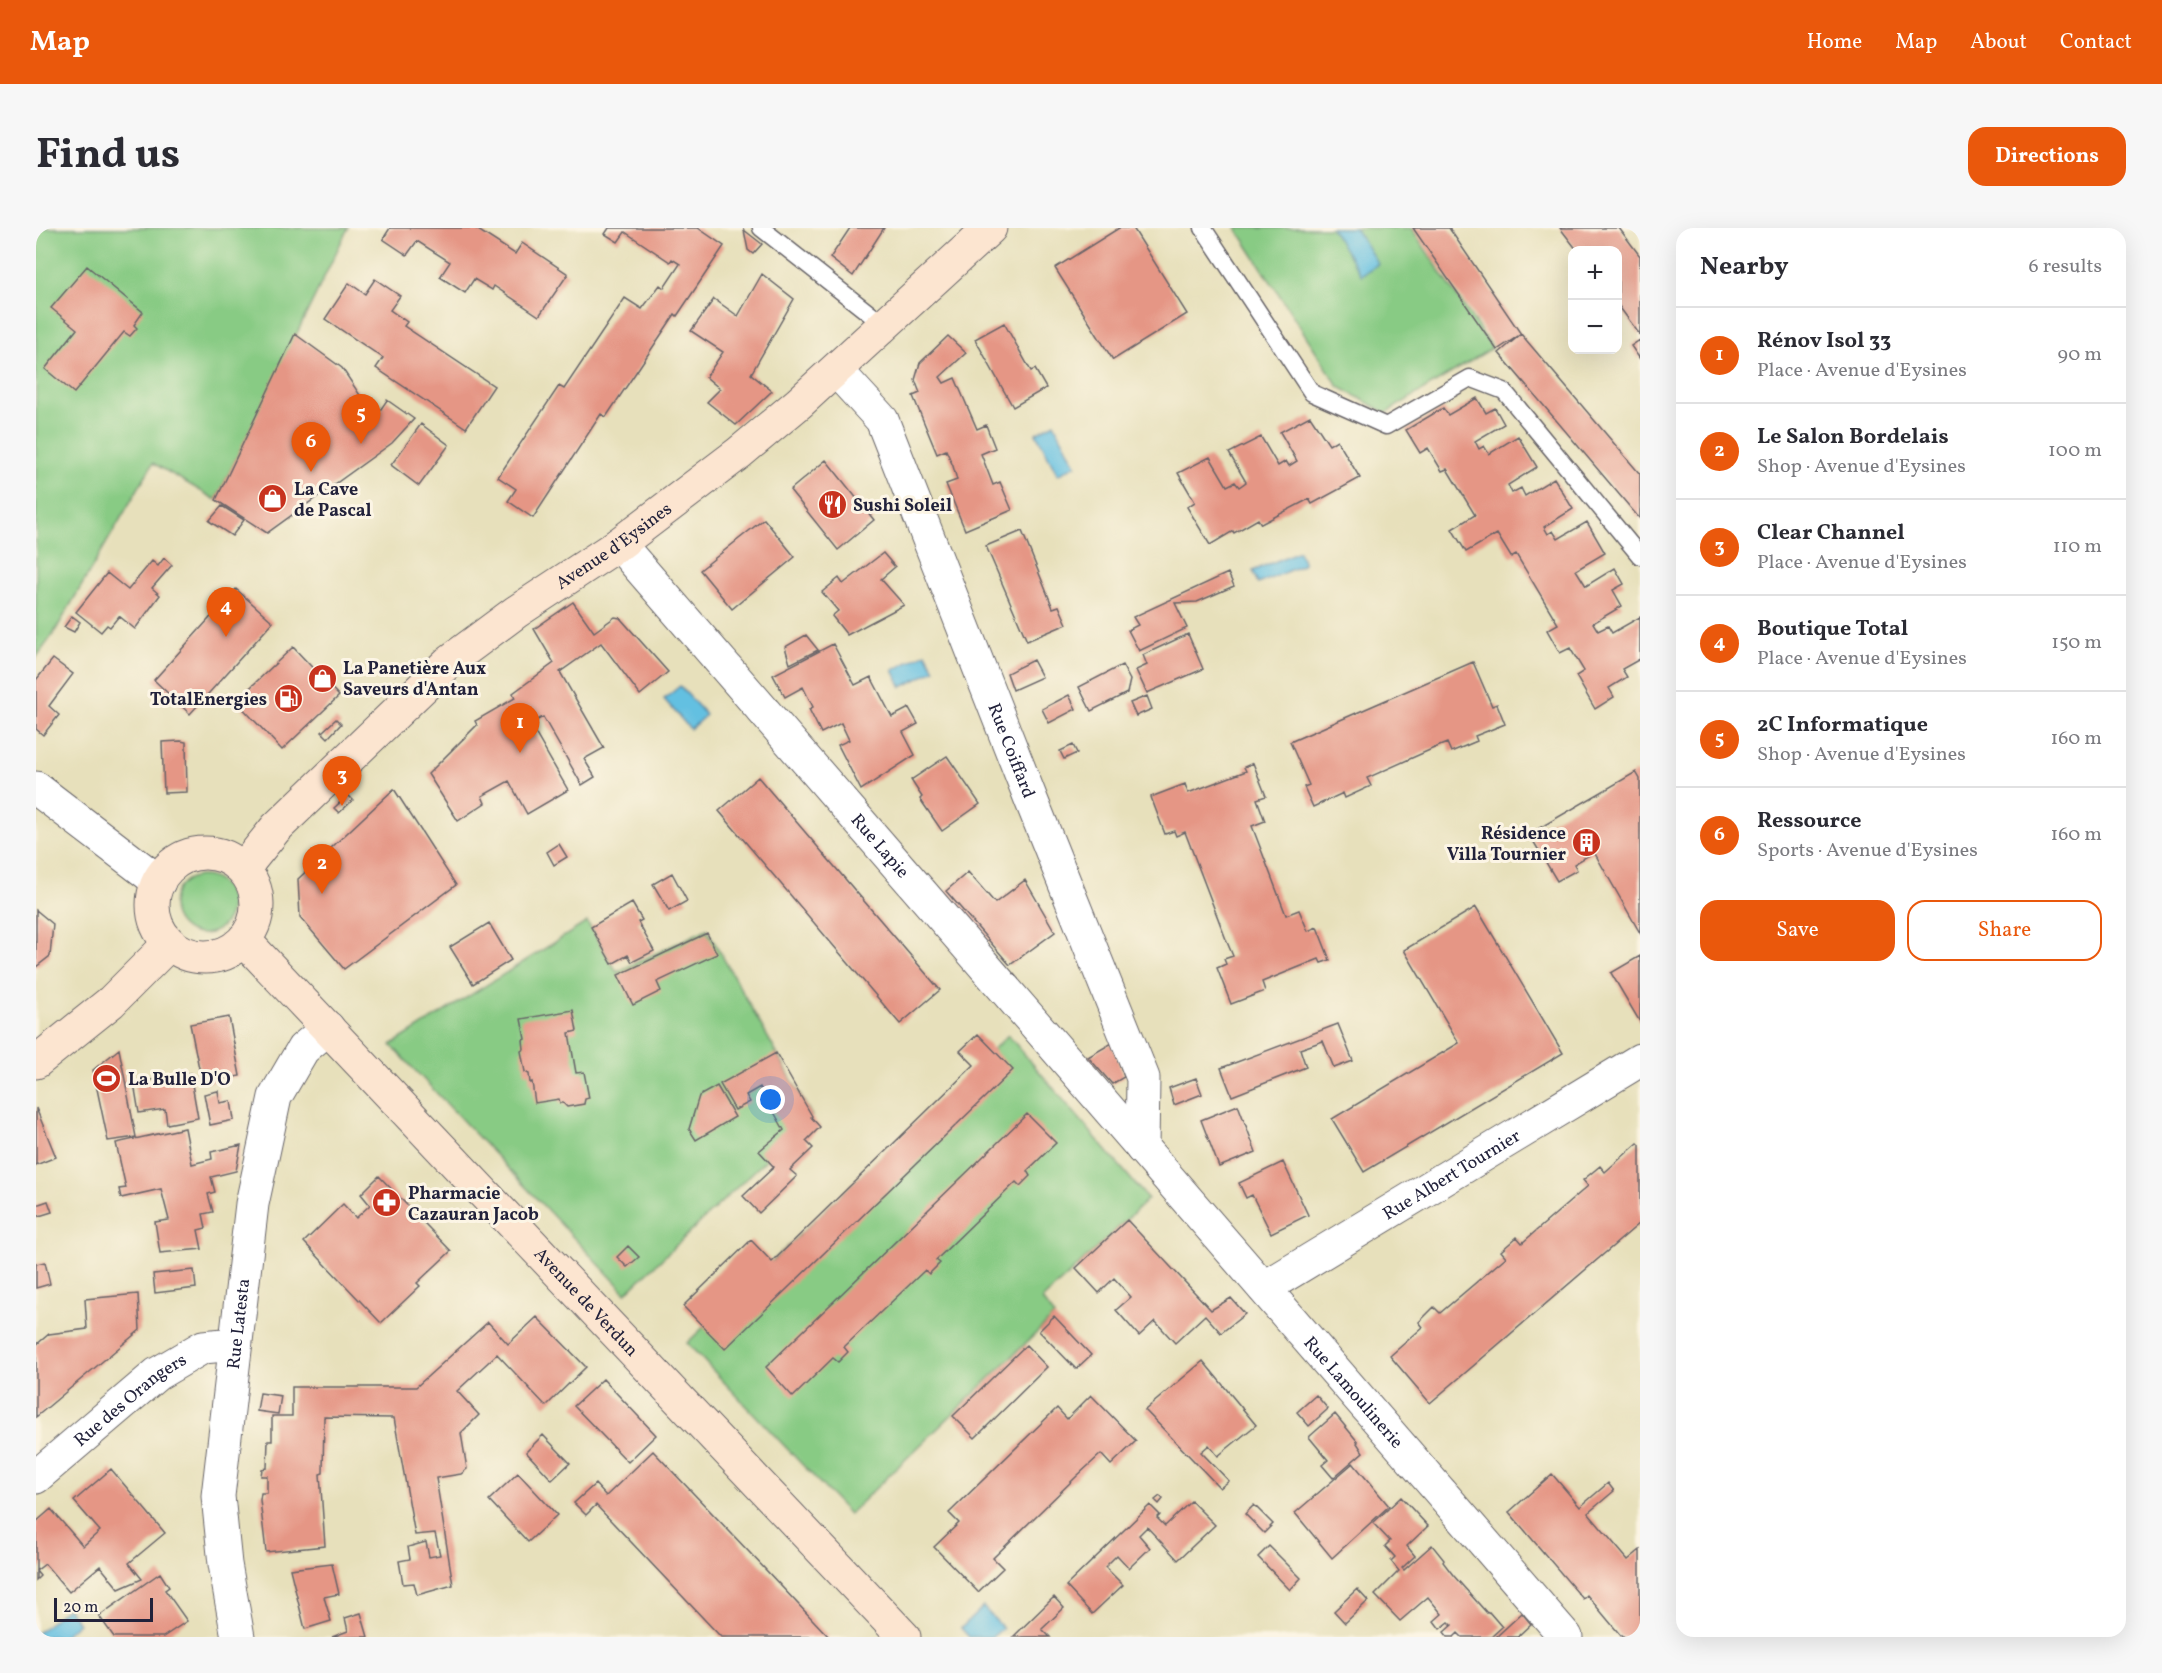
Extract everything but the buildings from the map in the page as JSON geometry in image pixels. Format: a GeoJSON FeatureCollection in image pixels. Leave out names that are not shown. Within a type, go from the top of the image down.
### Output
{"type":"FeatureCollection","features":[{"type":"Feature","properties":{"kind":"street","name":"Avenue d'Eysines"},"geometry":{"type":"LineString","coordinates":[[243,869],[276,828],[450,661],[516,612],[619,544],[739,453],[836,370],[990,228]]}},
{"type":"Feature","properties":{"kind":"street","name":"Rue Coiffard"},"geometry":{"type":"LineString","coordinates":[[836,370],[882,420],[1143,1078],[1142,1148]]}},
{"type":"Feature","properties":{"kind":"street","name":"Rue Lapie"},"geometry":{"type":"LineString","coordinates":[[619,544],[1142,1148]]}},
{"type":"Feature","properties":{"kind":"street"},"geometry":{"type":"LineString","coordinates":[[36,788],[159,882]]}},
{"type":"Feature","properties":{"kind":"street"},"geometry":{"type":"LineString","coordinates":[[211,853],[226,858],[243,869],[256,894],[257,910],[253,926],[244,940],[231,950],[216,956],[200,957],[184,953],[169,944],[160,931],[154,915],[154,898],[159,882],[168,869],[181,859],[195,854],[211,853]]}},
{"type":"Feature","properties":{"kind":"street","name":"Avenue de Verdun"},"geometry":{"type":"LineString","coordinates":[[244,940],[904,1637]]}},
{"type":"Feature","properties":{"kind":"street"},"geometry":{"type":"LineString","coordinates":[[36,1062],[111,1002],[169,944]]}},
{"type":"Feature","properties":{"kind":"street","name":"Rue Latesta"},"geometry":{"type":"LineString","coordinates":[[238,1637],[225,1564],[218,1496],[252,1204],[275,1097],[303,1049],[328,1028]]}},
{"type":"Feature","properties":{"kind":"street","name":"Rue Albert Tournier"},"geometry":{"type":"LineString","coordinates":[[1264,1288],[1640,1060]]}},
{"type":"Feature","properties":{"kind":"street","name":"Rue Lamoulinerie"},"geometry":{"type":"LineString","coordinates":[[1142,1148],[1566,1637]]}},
{"type":"Feature","properties":{"kind":"street","name":"Rue des Orangers"},"geometry":{"type":"LineString","coordinates":[[36,1477],[157,1374],[203,1347],[235,1344]]}},
{"type":"Feature","properties":{"kind":"lane"},"geometry":{"type":"LineString","coordinates":[[761,228],[884,325]]}},
{"type":"Feature","properties":{"kind":"lane"},"geometry":{"type":"LineString","coordinates":[[1203,228],[1312,393],[1386,426],[1470,378],[1504,391],[1640,556]]}},
{"type":"Feature","properties":{"kind":"green space"},"geometry":{"type":"Polygon","coordinates":[[[36,228],[348,228],[216,500],[153,463],[54,633],[36,658],[36,228]]]}},
{"type":"Feature","properties":{"kind":"green space"},"geometry":{"type":"Polygon","coordinates":[[[1236,228],[1411,228],[1492,348],[1386,413],[1339,387],[1236,228]]]}},
{"type":"Feature","properties":{"kind":"green space"},"geometry":{"type":"Polygon","coordinates":[[[202,876],[213,878],[226,889],[231,905],[229,916],[218,929],[202,934],[191,932],[178,921],[173,905],[175,894],[186,881],[202,876]]]}},
{"type":"Feature","properties":{"kind":"green space"},"geometry":{"type":"Polygon","coordinates":[[[587,922],[617,972],[707,929],[812,1116],[626,1293],[391,1045],[587,922]]]}},
{"type":"Feature","properties":{"kind":"green space"},"geometry":{"type":"Polygon","coordinates":[[[1008,1035],[1148,1199],[1042,1300],[1054,1316],[849,1514],[687,1343],[1008,1035]]]}},
{"type":"Feature","properties":{"kind":"water"},"geometry":{"type":"Polygon","coordinates":[[[1331,228],[1355,228],[1378,264],[1361,275],[1331,228]]]}},
{"type":"Feature","properties":{"kind":"water"},"geometry":{"type":"Polygon","coordinates":[[[1054,423],[1076,465],[1058,475],[1036,433],[1054,423]]]}},
{"type":"Feature","properties":{"kind":"water"},"geometry":{"type":"Polygon","coordinates":[[[1299,551],[1304,564],[1258,584],[1253,571],[1299,551]]]}},
{"type":"Feature","properties":{"kind":"water"},"geometry":{"type":"Polygon","coordinates":[[[926,653],[935,670],[902,687],[893,670],[926,653]]]}},
{"type":"Feature","properties":{"kind":"water"},"geometry":{"type":"Polygon","coordinates":[[[680,686],[706,715],[690,729],[664,699],[680,686]]]}},
{"type":"Feature","properties":{"kind":"water"},"geometry":{"type":"Polygon","coordinates":[[[983,1607],[1003,1628],[992,1637],[969,1637],[961,1628],[983,1607]]]}},
{"type":"Feature","properties":{"kind":"water"},"geometry":{"type":"Polygon","coordinates":[[[67,1608],[79,1623],[62,1637],[36,1637],[36,1634],[67,1608]]]}},
{"type":"Feature","properties":{"kind":"place","name":"2C Informatique"},"geometry":{"type":"Point","coordinates":[361,444]}},
{"type":"Feature","properties":{"kind":"place","name":"Ressource"},"geometry":{"type":"Point","coordinates":[311,472]}},
{"type":"Feature","properties":{"kind":"place","name":"La Cave de Pascal"},"geometry":{"type":"Point","coordinates":[273,499]}},
{"type":"Feature","properties":{"kind":"place","name":"Sushi Soleil"},"geometry":{"type":"Point","coordinates":[832,505]}},
{"type":"Feature","properties":{"kind":"place","name":"Boutique Total"},"geometry":{"type":"Point","coordinates":[226,637]}},
{"type":"Feature","properties":{"kind":"place","name":"La Panetière Aux Saveurs d'Antan"},"geometry":{"type":"Point","coordinates":[322,678]}},
{"type":"Feature","properties":{"kind":"place","name":"TotalEnergies"},"geometry":{"type":"Point","coordinates":[288,699]}},
{"type":"Feature","properties":{"kind":"place","name":"Rénov Isol 33"},"geometry":{"type":"Point","coordinates":[520,753]}},
{"type":"Feature","properties":{"kind":"place","name":"Clear Channel"},"geometry":{"type":"Point","coordinates":[342,806]}},
{"type":"Feature","properties":{"kind":"place","name":"Résidence Villa Tournier"},"geometry":{"type":"Point","coordinates":[1587,843]}},
{"type":"Feature","properties":{"kind":"place","name":"Le Salon Bordelais"},"geometry":{"type":"Point","coordinates":[322,894]}},
{"type":"Feature","properties":{"kind":"place","name":"La Bulle D'O"},"geometry":{"type":"Point","coordinates":[107,1079]}},
{"type":"Feature","properties":{"kind":"place","name":"Pharmacie Cazauran Jacob"},"geometry":{"type":"Point","coordinates":[387,1203]}}]}
